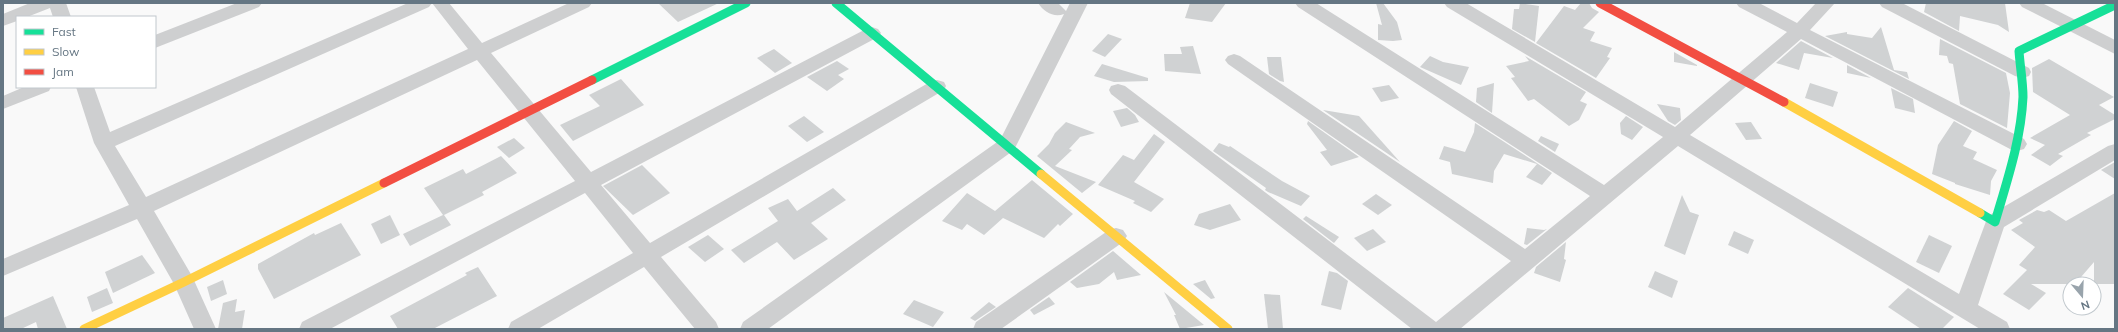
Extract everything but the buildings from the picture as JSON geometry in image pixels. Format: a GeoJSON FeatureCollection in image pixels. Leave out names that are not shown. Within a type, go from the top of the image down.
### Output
{"type":"FeatureCollection","features":[{"type":"Feature","properties":{"kind":"street"},"geometry":{"type":"LineString","coordinates":[[3,20],[46,3]]}},
{"type":"Feature","properties":{"kind":"street"},"geometry":{"type":"LineString","coordinates":[[57,3],[62,16]]}},
{"type":"Feature","properties":{"kind":"street"},"geometry":{"type":"LineString","coordinates":[[156,42],[253,3]]}},
{"type":"Feature","properties":{"kind":"street"},"geometry":{"type":"LineString","coordinates":[[104,143],[422,3]]}},
{"type":"Feature","properties":{"kind":"street"},"geometry":{"type":"LineString","coordinates":[[440,3],[708,329]]}},
{"type":"Feature","properties":{"kind":"street"},"geometry":{"type":"LineString","coordinates":[[3,268],[142,208],[583,3]]}},
{"type":"Feature","properties":{"kind":"street"},"geometry":{"type":"LineString","coordinates":[[84,329],[184,282],[746,3]]}},
{"type":"Feature","properties":{"kind":"street"},"geometry":{"type":"LineString","coordinates":[[836,3],[1227,329]]}},
{"type":"Feature","properties":{"kind":"street"},"geometry":{"type":"LineString","coordinates":[[750,329],[1007,145],[1079,3]]}},
{"type":"Feature","properties":{"kind":"street"},"geometry":{"type":"LineString","coordinates":[[1304,3],[1605,196]]}},
{"type":"Feature","properties":{"kind":"street"},"geometry":{"type":"LineString","coordinates":[[1453,3],[1999,329]]}},
{"type":"Feature","properties":{"kind":"street"},"geometry":{"type":"LineString","coordinates":[[1600,3],[1743,80],[1994,222]]}},
{"type":"Feature","properties":{"kind":"street"},"geometry":{"type":"LineString","coordinates":[[1745,3],[2017,144]]}},
{"type":"Feature","properties":{"kind":"street"},"geometry":{"type":"LineString","coordinates":[[1444,329],[1743,80],[1799,31],[1826,3]]}},
{"type":"Feature","properties":{"kind":"street"},"geometry":{"type":"LineString","coordinates":[[1888,3],[2022,72]]}},
{"type":"Feature","properties":{"kind":"street"},"geometry":{"type":"LineString","coordinates":[[2028,3],[2074,25],[2115,48]]}},
{"type":"Feature","properties":{"kind":"street"},"geometry":{"type":"LineString","coordinates":[[1965,309],[1994,222],[2017,144],[2022,121],[2022,72],[2019,52],[2115,5]]}},
{"type":"Feature","properties":{"kind":"street"},"geometry":{"type":"LineString","coordinates":[[310,329],[587,181],[872,33]]}},
{"type":"Feature","properties":{"kind":"street"},"geometry":{"type":"LineString","coordinates":[[1234,60],[1526,261]]}},
{"type":"Feature","properties":{"kind":"street"},"geometry":{"type":"LineString","coordinates":[[519,329],[937,86]]}},
{"type":"Feature","properties":{"kind":"street"},"geometry":{"type":"LineString","coordinates":[[3,102],[39,88]]}},
{"type":"Feature","properties":{"kind":"street"},"geometry":{"type":"LineString","coordinates":[[85,88],[104,143],[184,282],[205,329]]}},
{"type":"Feature","properties":{"kind":"street"},"geometry":{"type":"LineString","coordinates":[[1118,90],[1428,329]]}},
{"type":"Feature","properties":{"kind":"street"},"geometry":{"type":"LineString","coordinates":[[1994,222],[2115,151]]}},
{"type":"Feature","properties":{"kind":"street"},"geometry":{"type":"LineString","coordinates":[[984,329],[1116,236]]}},
{"type":"Feature","properties":{"kind":"traffic: fast"},"geometry":{"type":"LineString","coordinates":[[592,80],[746,3]]}},
{"type":"Feature","properties":{"kind":"traffic: fast"},"geometry":{"type":"LineString","coordinates":[[836,3],[1041,174]]}},
{"type":"Feature","properties":{"kind":"traffic: fast"},"geometry":{"type":"LineString","coordinates":[[1980,213],[1995,222],[2013,160],[2021,122],[2023,95],[2019,51],[2115,5]]}},
{"type":"Feature","properties":{"kind":"traffic: slow"},"geometry":{"type":"LineString","coordinates":[[1784,102],[1980,213]]}},
{"type":"Feature","properties":{"kind":"traffic: slow"},"geometry":{"type":"LineString","coordinates":[[1041,174],[1228,329]]}},
{"type":"Feature","properties":{"kind":"traffic: slow"},"geometry":{"type":"LineString","coordinates":[[84,329],[184,282],[384,183]]}},
{"type":"Feature","properties":{"kind":"traffic: jam"},"geometry":{"type":"LineString","coordinates":[[1600,3],[1784,102]]}},
{"type":"Feature","properties":{"kind":"traffic: jam"},"geometry":{"type":"LineString","coordinates":[[384,183],[592,80]]}}]}
